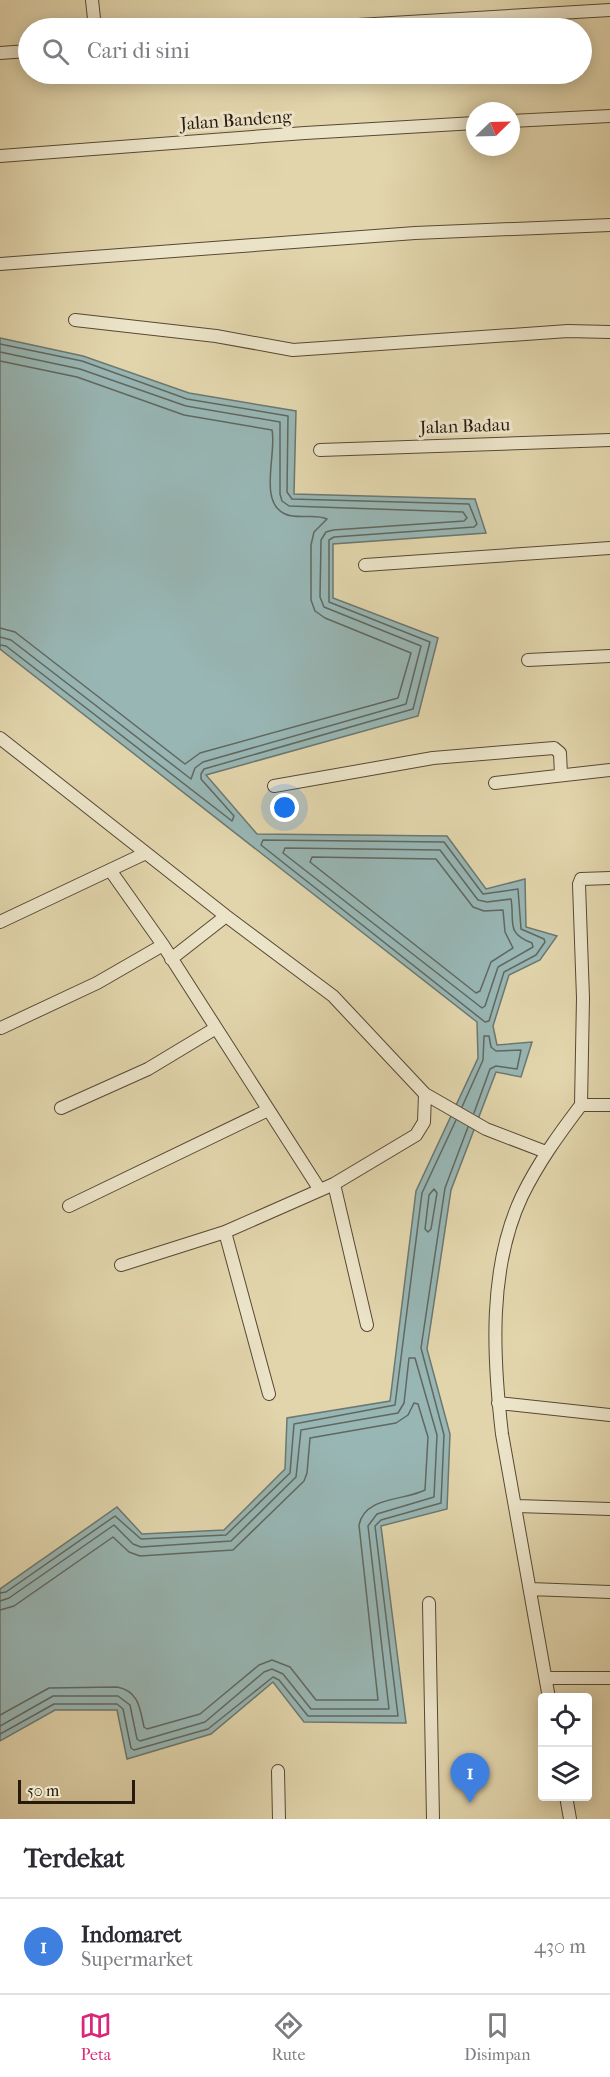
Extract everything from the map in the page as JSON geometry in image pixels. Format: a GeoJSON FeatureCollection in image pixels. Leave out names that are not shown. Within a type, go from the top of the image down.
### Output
{"type":"FeatureCollection","features":[{"type":"Feature","properties":{"kind":"street"},"geometry":{"type":"LineString","coordinates":[[92,0],[94,18]]}},
{"type":"Feature","properties":{"kind":"street"},"geometry":{"type":"LineString","coordinates":[[431,18],[579,6],[610,10]]}},
{"type":"Feature","properties":{"kind":"street"},"geometry":{"type":"LineString","coordinates":[[0,53],[18,52]]}},
{"type":"Feature","properties":{"kind":"street"},"geometry":{"type":"LineString","coordinates":[[520,121],[610,116]]}},
{"type":"Feature","properties":{"kind":"street","name":"Jalan Bandeng"},"geometry":{"type":"LineString","coordinates":[[0,156],[466,124]]}},
{"type":"Feature","properties":{"kind":"street"},"geometry":{"type":"LineString","coordinates":[[0,264],[404,234],[610,225]]}},
{"type":"Feature","properties":{"kind":"street"},"geometry":{"type":"LineString","coordinates":[[75,320],[216,336],[293,350],[568,332],[610,332]]}},
{"type":"Feature","properties":{"kind":"street","name":"Jalan Badau"},"geometry":{"type":"LineString","coordinates":[[320,450],[610,440]]}},
{"type":"Feature","properties":{"kind":"street"},"geometry":{"type":"LineString","coordinates":[[365,565],[610,548]]}},
{"type":"Feature","properties":{"kind":"street"},"geometry":{"type":"LineString","coordinates":[[528,660],[610,656]]}},
{"type":"Feature","properties":{"kind":"street"},"geometry":{"type":"LineString","coordinates":[[0,738],[226,916],[333,996],[425,1094],[486,1129],[546,1152]]}},
{"type":"Feature","properties":{"kind":"street"},"geometry":{"type":"LineString","coordinates":[[274,786],[434,758],[554,748],[560,753],[561,775]]}},
{"type":"Feature","properties":{"kind":"street"},"geometry":{"type":"LineString","coordinates":[[495,783],[610,770]]}},
{"type":"Feature","properties":{"kind":"street"},"geometry":{"type":"LineString","coordinates":[[0,922],[146,853]]}},
{"type":"Feature","properties":{"kind":"street"},"geometry":{"type":"LineString","coordinates":[[110,870],[163,945],[320,1190]]}},
{"type":"Feature","properties":{"kind":"street"},"geometry":{"type":"LineString","coordinates":[[548,1693],[498,1403],[496,1287],[503,1252],[521,1198],[546,1152],[581,1104],[583,998],[579,884],[581,879],[610,878]]}},
{"type":"Feature","properties":{"kind":"street"},"geometry":{"type":"LineString","coordinates":[[171,958],[226,916]]}},
{"type":"Feature","properties":{"kind":"street"},"geometry":{"type":"LineString","coordinates":[[2,1028],[97,983],[163,945]]}},
{"type":"Feature","properties":{"kind":"street"},"geometry":{"type":"LineString","coordinates":[[61,1108],[148,1069],[216,1028]]}},
{"type":"Feature","properties":{"kind":"street"},"geometry":{"type":"LineString","coordinates":[[121,1265],[225,1232],[334,1184],[416,1135],[424,1122],[425,1094]]}},
{"type":"Feature","properties":{"kind":"street"},"geometry":{"type":"LineString","coordinates":[[581,1104],[610,1105]]}},
{"type":"Feature","properties":{"kind":"street"},"geometry":{"type":"LineString","coordinates":[[69,1206],[268,1110]]}},
{"type":"Feature","properties":{"kind":"street"},"geometry":{"type":"LineString","coordinates":[[334,1184],[367,1325]]}},
{"type":"Feature","properties":{"kind":"street"},"geometry":{"type":"LineString","coordinates":[[225,1232],[269,1394]]}},
{"type":"Feature","properties":{"kind":"street"},"geometry":{"type":"LineString","coordinates":[[498,1403],[610,1415]]}},
{"type":"Feature","properties":{"kind":"street"},"geometry":{"type":"LineString","coordinates":[[517,1506],[610,1509]]}},
{"type":"Feature","properties":{"kind":"street"},"geometry":{"type":"LineString","coordinates":[[530,1589],[610,1592]]}},
{"type":"Feature","properties":{"kind":"street"},"geometry":{"type":"LineString","coordinates":[[429,1603],[433,1819]]}},
{"type":"Feature","properties":{"kind":"street"},"geometry":{"type":"LineString","coordinates":[[546,1678],[610,1678]]}},
{"type":"Feature","properties":{"kind":"street"},"geometry":{"type":"LineString","coordinates":[[278,1771],[279,1819]]}},
{"type":"Feature","properties":{"kind":"street"},"geometry":{"type":"LineString","coordinates":[[567,1801],[570,1819]]}},
{"type":"Feature","properties":{"kind":"water"},"geometry":{"type":"Polygon","coordinates":[[[0,338],[83,356],[189,393],[296,411],[294,494],[475,499],[486,533],[333,544],[333,598],[438,638],[418,716],[206,775],[257,834],[447,836],[486,889],[525,879],[526,927],[557,936],[540,960],[509,975],[493,1026],[497,1045],[532,1042],[521,1077],[496,1072],[451,1190],[427,1349],[450,1434],[447,1509],[381,1526],[406,1723],[304,1722],[273,1682],[211,1734],[127,1759],[117,1710],[55,1710],[0,1741],[0,1589],[117,1507],[142,1534],[224,1530],[285,1469],[287,1418],[390,1401],[416,1191],[478,1058],[477,1022],[0,649],[0,338]]]}},
{"type":"Feature","properties":{"kind":"place","name":"Indomaret"},"geometry":{"type":"Point","coordinates":[470,1803]}}]}
